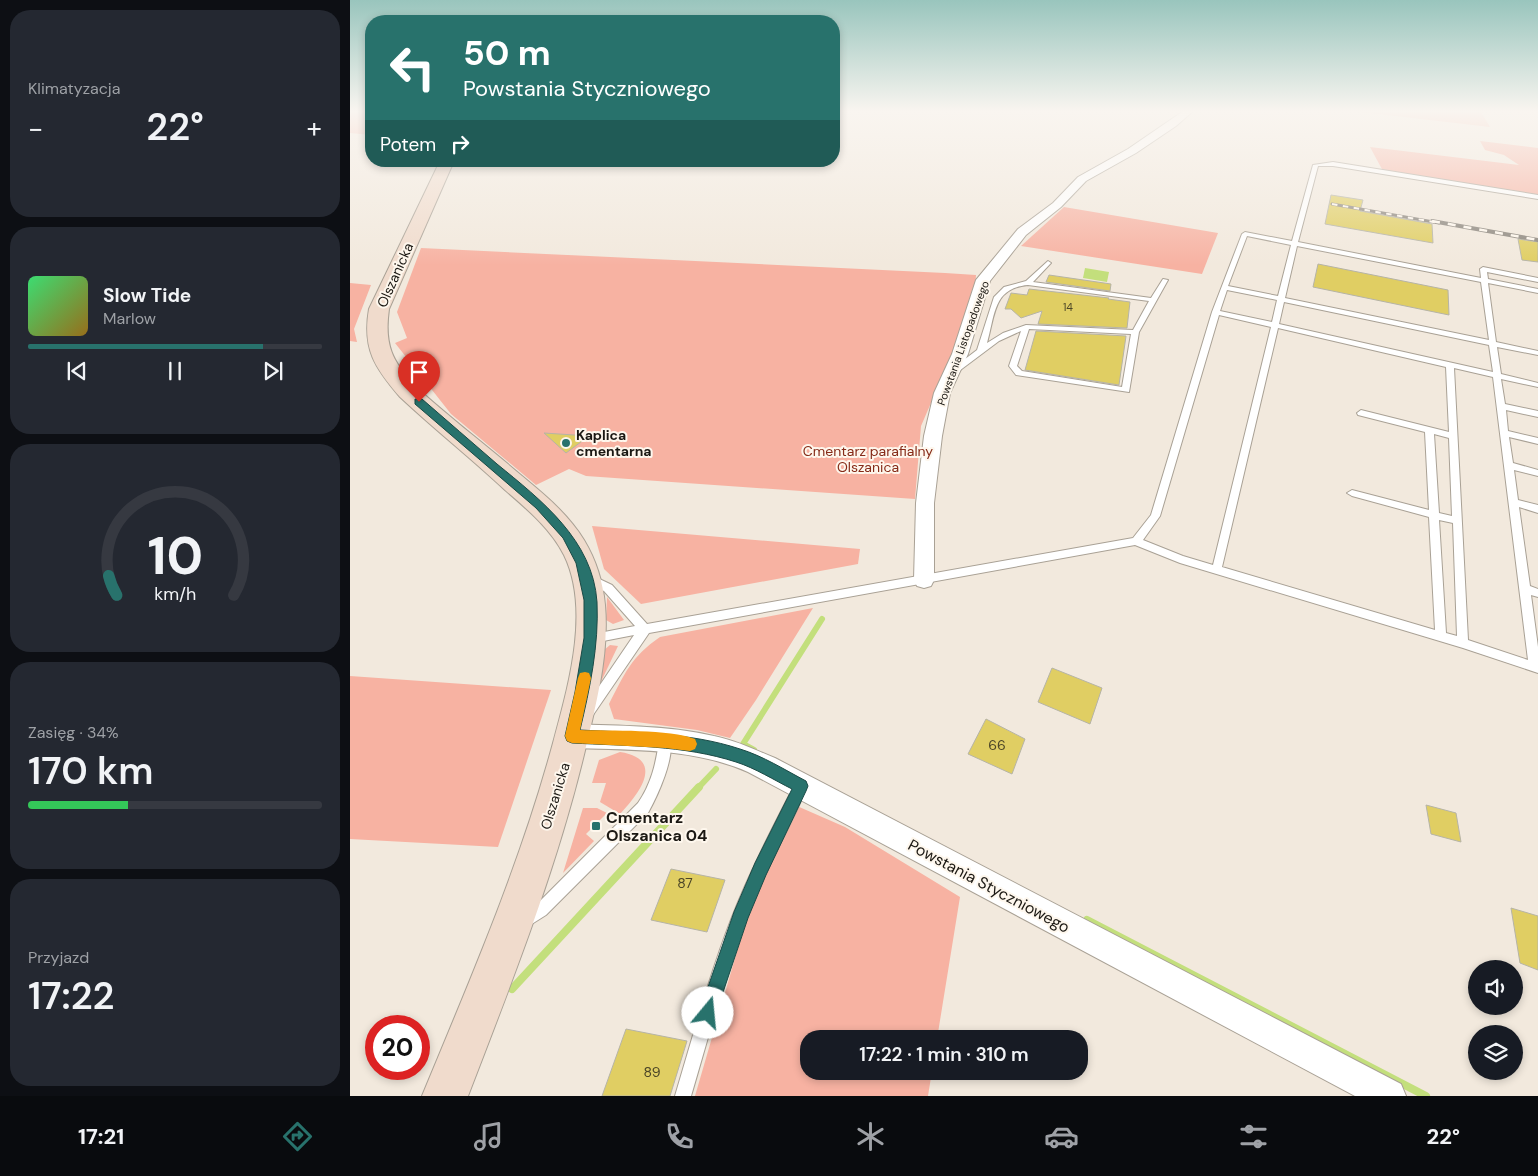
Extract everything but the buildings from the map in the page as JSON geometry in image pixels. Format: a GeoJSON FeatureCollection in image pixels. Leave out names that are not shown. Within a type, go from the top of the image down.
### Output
{"type":"FeatureCollection","features":[{"type":"Feature","properties":{"kind":"street","name":"Powstania Listopadowego"},"geometry":{"type":"LineString","coordinates":[[924,580],[925,503],[933,436],[942,393],[952,372],[983,280],[1022,232],[1057,205],[1082,178],[1111,163]]}},
{"type":"Feature","properties":{"kind":"street","name":"Olszanicka"},"geometry":{"type":"LineString","coordinates":[[444,167],[379,309],[376,332],[378,349],[391,372],[408,392],[530,496],[558,524],[575,549],[586,576],[590,600],[590,638],[582,692],[551,813],[509,931],[445,1096]]}},
{"type":"Feature","properties":{"kind":"street","name":"Powstania Styczniowego"},"geometry":{"type":"LineString","coordinates":[[572,736],[665,741],[707,746],[741,756],[1389,1096]]}},
{"type":"Feature","properties":{"kind":"lane"},"geometry":{"type":"LineString","coordinates":[[1217,569],[1294,244],[1314,167],[1319,163]]}},
{"type":"Feature","properties":{"kind":"lane"},"geometry":{"type":"LineString","coordinates":[[1321,163],[1343,165],[1538,197]]}},
{"type":"Feature","properties":{"kind":"lane"},"geometry":{"type":"LineString","coordinates":[[1136,541],[1155,516],[1216,312],[1245,234],[1538,291]]}},
{"type":"Feature","properties":{"kind":"lane"},"geometry":{"type":"LineString","coordinates":[[1028,283],[1048,263]]}},
{"type":"Feature","properties":{"kind":"lane"},"geometry":{"type":"LineString","coordinates":[[590,638],[1136,541],[1180,558],[1441,636],[1537,667],[1513,502],[1483,269],[1538,280]]}},
{"type":"Feature","properties":{"kind":"lane"},"geometry":{"type":"LineString","coordinates":[[1026,327],[1013,366],[1019,373],[1126,390],[1135,332],[1165,280]]}},
{"type":"Feature","properties":{"kind":"lane"},"geometry":{"type":"LineString","coordinates":[[980,352],[997,296],[1009,287],[1028,283],[1154,300]]}},
{"type":"Feature","properties":{"kind":"lane"},"geometry":{"type":"LineString","coordinates":[[1224,287],[1538,353]]}},
{"type":"Feature","properties":{"kind":"lane"},"geometry":{"type":"LineString","coordinates":[[1216,312],[1538,385]]}},
{"type":"Feature","properties":{"kind":"lane"},"geometry":{"type":"LineString","coordinates":[[952,372],[1008,333],[1026,327],[1135,332]]}},
{"type":"Feature","properties":{"kind":"lane"},"geometry":{"type":"LineString","coordinates":[[1450,366],[1463,643]]}},
{"type":"Feature","properties":{"kind":"lane"},"geometry":{"type":"LineString","coordinates":[[1501,406],[1538,414]]}},
{"type":"Feature","properties":{"kind":"lane"},"geometry":{"type":"LineString","coordinates":[[1361,413],[1453,436]]}},
{"type":"Feature","properties":{"kind":"lane"},"geometry":{"type":"LineString","coordinates":[[1429,430],[1441,636]]}},
{"type":"Feature","properties":{"kind":"lane"},"geometry":{"type":"LineString","coordinates":[[1504,433],[1538,441]]}},
{"type":"Feature","properties":{"kind":"lane"},"geometry":{"type":"LineString","coordinates":[[1508,465],[1538,473]]}},
{"type":"Feature","properties":{"kind":"lane"},"geometry":{"type":"LineString","coordinates":[[1352,493],[1457,521]]}},
{"type":"Feature","properties":{"kind":"lane"},"geometry":{"type":"LineString","coordinates":[[1513,502],[1538,509]]}},
{"type":"Feature","properties":{"kind":"lane"},"geometry":{"type":"LineString","coordinates":[[586,576],[608,588],[645,629]]}},
{"type":"Feature","properties":{"kind":"lane"},"geometry":{"type":"LineString","coordinates":[[1525,589],[1538,593]]}},
{"type":"Feature","properties":{"kind":"lane"},"geometry":{"type":"LineString","coordinates":[[572,736],[645,629]]}},
{"type":"Feature","properties":{"kind":"lane"},"geometry":{"type":"LineString","coordinates":[[509,931],[541,910],[643,808],[653,794],[661,773],[665,741]]}},
{"type":"Feature","properties":{"kind":"lane"},"geometry":{"type":"LineString","coordinates":[[683,1096],[712,996],[740,917],[760,869],[801,786]]}},
{"type":"Feature","properties":{"kind":"green space"},"geometry":{"type":"Polygon","coordinates":[[[1379,163],[1504,163],[1519,165],[1516,163],[1538,163],[1538,196],[1383,171],[1379,163]]]}},
{"type":"Feature","properties":{"kind":"green space"},"geometry":{"type":"Polygon","coordinates":[[[1064,207],[1218,233],[1202,274],[1021,246],[1064,207]]]}},
{"type":"Feature","properties":{"kind":"green space","name":"Cmentarz parafialny Olszanica"},"geometry":{"type":"Polygon","coordinates":[[[421,248],[976,275],[975,289],[954,357],[937,389],[921,426],[915,499],[586,476],[569,469],[536,485],[451,414],[395,343],[407,338],[397,312],[421,248]]]}},
{"type":"Feature","properties":{"kind":"green space"},"geometry":{"type":"Polygon","coordinates":[[[350,283],[371,285],[354,329],[357,342],[350,341],[350,283]]]}},
{"type":"Feature","properties":{"kind":"green space"},"geometry":{"type":"Polygon","coordinates":[[[592,526],[860,549],[858,564],[641,604],[604,569],[592,526]]]}},
{"type":"Feature","properties":{"kind":"green space"},"geometry":{"type":"Polygon","coordinates":[[[607,597],[624,620],[613,624],[606,620],[607,597]]]}},
{"type":"Feature","properties":{"kind":"green space"},"geometry":{"type":"Polygon","coordinates":[[[813,608],[730,738],[697,730],[614,719],[609,704],[625,674],[635,659],[660,637],[813,608]]]}},
{"type":"Feature","properties":{"kind":"green space"},"geometry":{"type":"Polygon","coordinates":[[[610,645],[618,646],[598,688],[604,650],[610,645]]]}},
{"type":"Feature","properties":{"kind":"green space"},"geometry":{"type":"Polygon","coordinates":[[[350,676],[551,690],[498,847],[350,839],[350,676]]]}},
{"type":"Feature","properties":{"kind":"green space"},"geometry":{"type":"Polygon","coordinates":[[[620,752],[634,756],[642,762],[645,769],[640,787],[620,814],[600,802],[606,783],[592,783],[599,760],[620,752]]]}},
{"type":"Feature","properties":{"kind":"green space"},"geometry":{"type":"Polygon","coordinates":[[[797,806],[845,827],[960,897],[938,1030],[800,1030],[800,1080],[931,1080],[928,1096],[695,1096],[747,917],[797,806]]]}},
{"type":"Feature","properties":{"kind":"green space"},"geometry":{"type":"Polygon","coordinates":[[[583,808],[597,808],[607,813],[586,834],[594,841],[563,873],[583,808]]]}},
{"type":"Feature","properties":{"kind":"shaded area"},"geometry":{"type":"Polygon","coordinates":[[[1085,268],[1109,272],[1107,282],[1083,278],[1085,268]]]}},
{"type":"Feature","properties":{"kind":"waterway"},"geometry":{"type":"LineString","coordinates":[[754,750],[743,744],[822,619]]}},
{"type":"Feature","properties":{"kind":"waterway"},"geometry":{"type":"LineString","coordinates":[[698,788],[716,769]]}},
{"type":"Feature","properties":{"kind":"waterway"},"geometry":{"type":"LineString","coordinates":[[512,989],[699,787]]}},
{"type":"Feature","properties":{"kind":"waterway"},"geometry":{"type":"LineString","coordinates":[[1087,920],[1426,1096]]}},
{"type":"Feature","properties":{"kind":"railway"},"geometry":{"type":"LineString","coordinates":[[1332,204],[1439,223]]}},
{"type":"Feature","properties":{"kind":"railway"},"geometry":{"type":"LineString","coordinates":[[1432,221],[1538,240]]}},
{"type":"Feature","properties":{"kind":"slow traffic"},"geometry":{"type":"LineString","coordinates":[[585,678],[572,736],[690,744]]}},
{"type":"Feature","properties":{"kind":"place","name":"Kaplica cmentarna"},"geometry":{"type":"Point","coordinates":[566,443]}},
{"type":"Feature","properties":{"kind":"place","name":"Cmentarz Olszanica 04"},"geometry":{"type":"Point","coordinates":[596,826]}},
{"type":"Feature","properties":{"kind":"route"},"geometry":{"type":"LineString","coordinates":[[419,402],[530,496],[558,524],[582,563],[589,589],[590,638],[582,692],[572,736],[665,741],[707,746],[741,756],[801,786],[760,869],[740,917],[712,996],[708,1013]]}}]}
